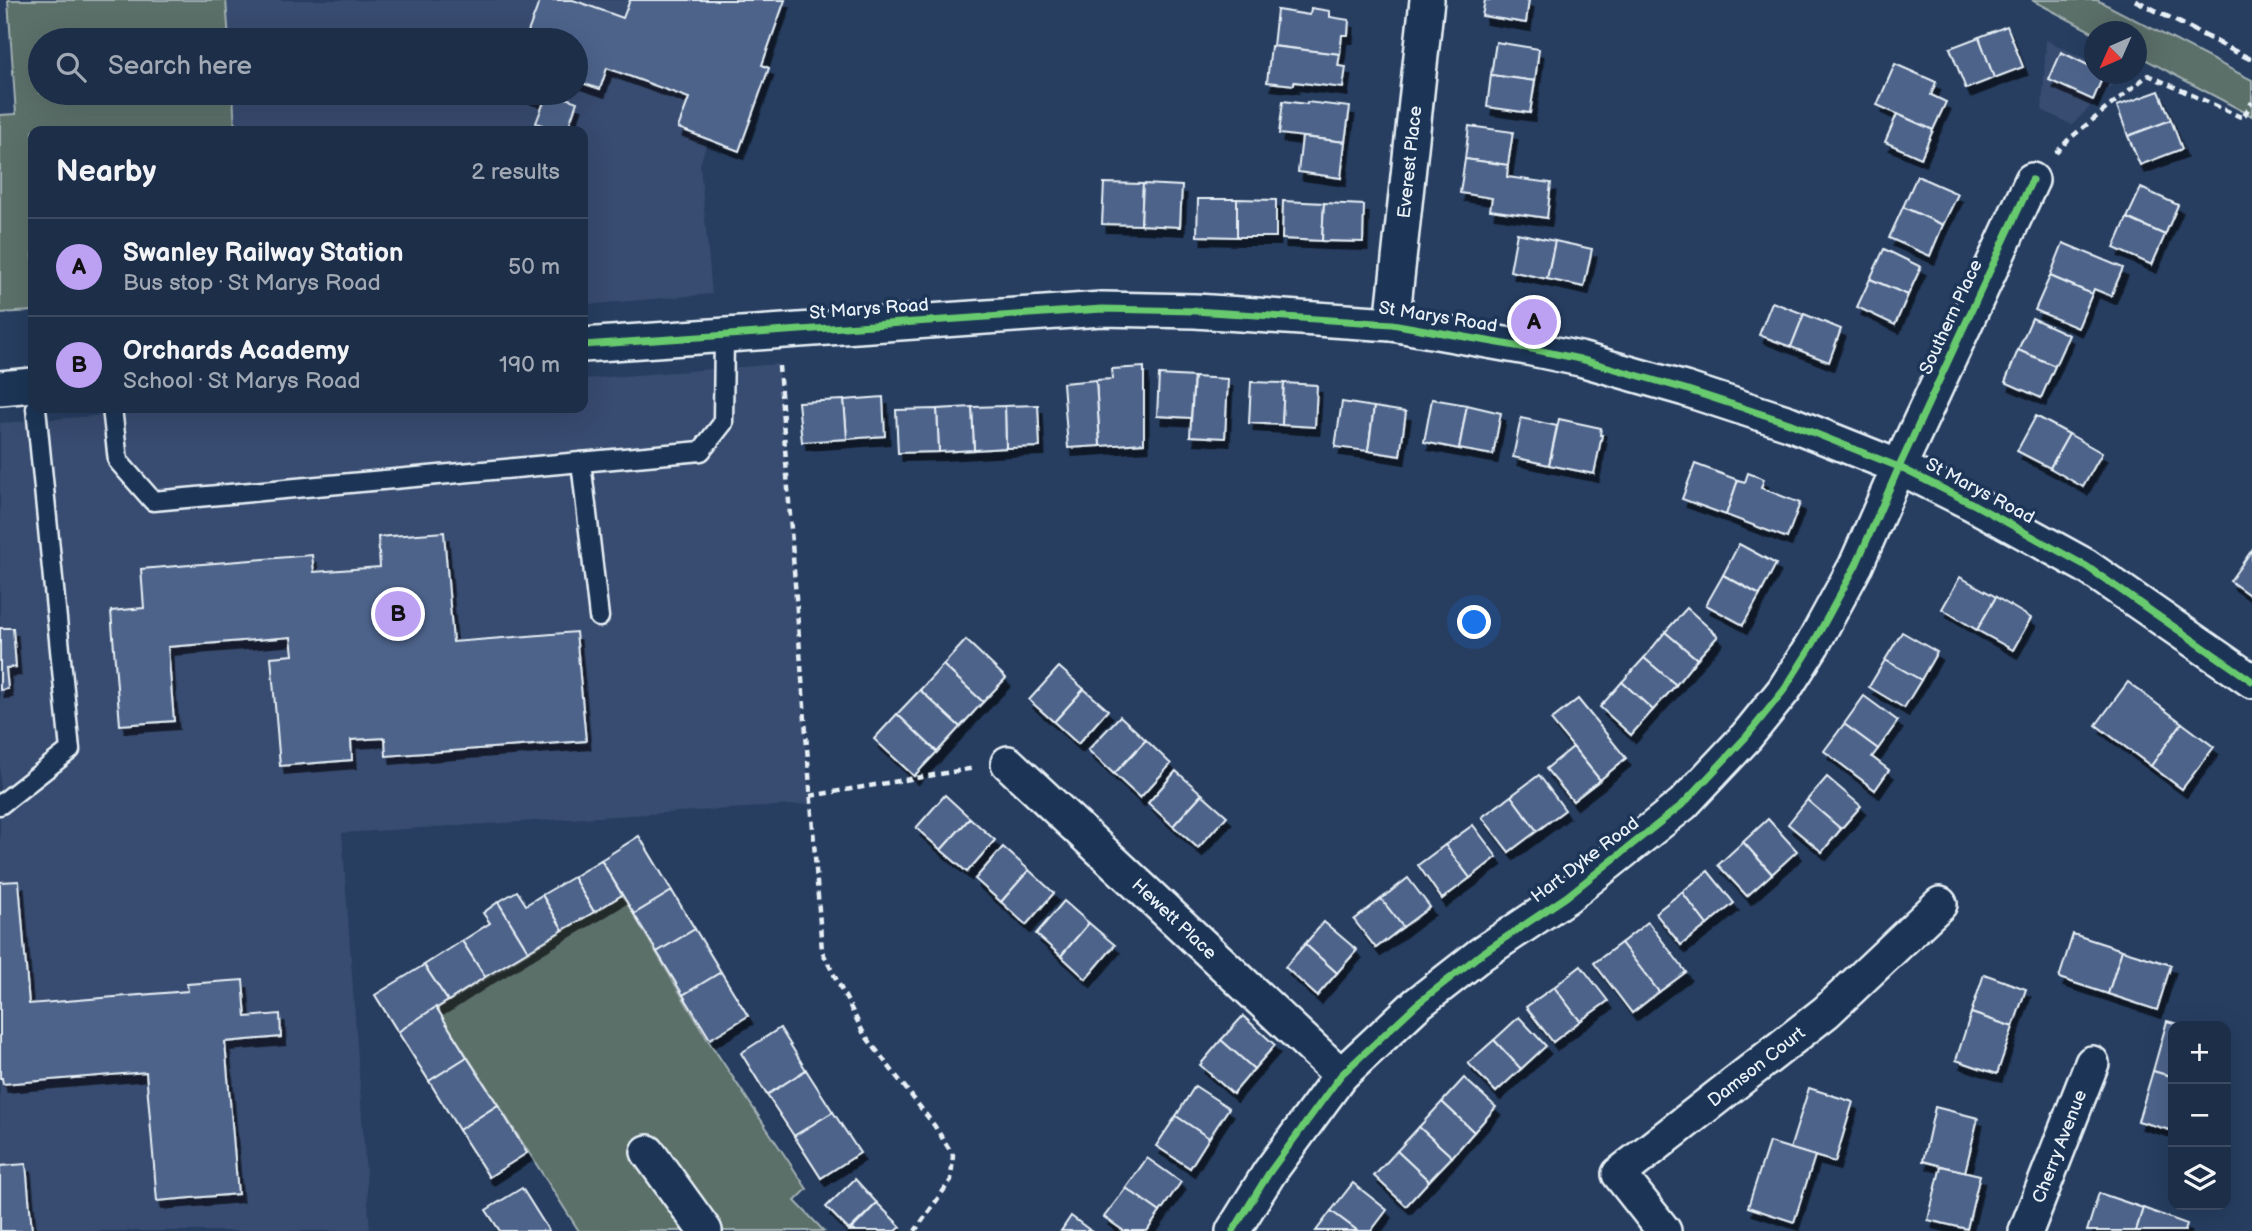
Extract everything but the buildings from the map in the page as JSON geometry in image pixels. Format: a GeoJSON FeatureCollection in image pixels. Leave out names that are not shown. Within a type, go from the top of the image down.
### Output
{"type":"FeatureCollection","features":[{"type":"Feature","properties":{"kind":"street","name":"Everest Place"},"geometry":{"type":"LineString","coordinates":[[1392,324],[1427,0]]}},
{"type":"Feature","properties":{"kind":"street","name":"Southern Place"},"geometry":{"type":"LineString","coordinates":[[1899,467],[2032,180]]}},
{"type":"Feature","properties":{"kind":"street","name":"St Marys Road"},"geometry":{"type":"LineString","coordinates":[[588,345],[1102,309],[1195,311],[1392,324],[1580,359],[1685,389],[1788,423],[1899,467],[2086,566],[2252,681]]}},
{"type":"Feature","properties":{"kind":"street"},"geometry":{"type":"LineString","coordinates":[[0,388],[28,385]]}},
{"type":"Feature","properties":{"kind":"street","name":"Hart Dyke Road"},"geometry":{"type":"LineString","coordinates":[[1233,1231],[1269,1173],[1341,1075],[1417,1004],[1481,954],[1566,897],[1684,804],[1746,737],[1784,690],[1813,644],[1856,565],[1899,467]]}},
{"type":"Feature","properties":{"kind":"street","name":"Hewett Place"},"geometry":{"type":"LineString","coordinates":[[1008,763],[1341,1075]]}},
{"type":"Feature","properties":{"kind":"street","name":"Damson Court"},"geometry":{"type":"LineString","coordinates":[[1664,1231],[1619,1174],[1826,1012],[1940,904]]}},
{"type":"Feature","properties":{"kind":"street","name":"Cherry Avenue"},"geometry":{"type":"LineString","coordinates":[[2026,1231],[2092,1063]]}},
{"type":"Feature","properties":{"kind":"street"},"geometry":{"type":"LineString","coordinates":[[648,1152],[705,1231]]}},
{"type":"Feature","properties":{"kind":"lane"},"geometry":{"type":"LineString","coordinates":[[113,413],[118,461],[152,501],[701,451],[723,424],[724,334]]}},
{"type":"Feature","properties":{"kind":"lane"},"geometry":{"type":"LineString","coordinates":[[0,806],[70,750],[36,413]]}},
{"type":"Feature","properties":{"kind":"lane"},"geometry":{"type":"LineString","coordinates":[[581,462],[599,617]]}},
{"type":"Feature","properties":{"kind":"path"},"geometry":{"type":"LineString","coordinates":[[2032,180],[2069,139],[2148,75],[2243,118],[2252,102]]}},
{"type":"Feature","properties":{"kind":"path"},"geometry":{"type":"LineString","coordinates":[[782,330],[779,365],[822,951],[864,1034],[934,1125],[953,1155],[951,1180],[915,1231]]}},
{"type":"Feature","properties":{"kind":"path"},"geometry":{"type":"LineString","coordinates":[[810,796],[1008,763]]}},
{"type":"Feature","properties":{"kind":"shaded area"},"geometry":{"type":"Polygon","coordinates":[[[217,0],[785,0],[762,65],[769,68],[740,150],[708,139],[700,165],[712,294],[588,305],[588,126],[226,126],[224,105],[588,105],[588,28],[218,28],[217,0]]]}},
{"type":"Feature","properties":{"kind":"shaded area"},"geometry":{"type":"Polygon","coordinates":[[[2046,40],[2084,58],[2084,84],[2112,84],[2072,125],[2042,110],[2046,40]]]}},
{"type":"Feature","properties":{"kind":"shaded area"},"geometry":{"type":"Polygon","coordinates":[[[778,364],[810,804],[342,833],[370,1231],[0,1231],[0,423],[137,413],[588,413],[588,379],[778,364]]]}},
{"type":"Feature","properties":{"kind":"green space"},"geometry":{"type":"Polygon","coordinates":[[[8,0],[226,0],[228,28],[28,28],[28,105],[234,105],[235,126],[28,126],[28,311],[0,313],[0,115],[16,114],[8,0]]]}},
{"type":"Feature","properties":{"kind":"green space"},"geometry":{"type":"Polygon","coordinates":[[[2032,0],[2097,0],[2138,21],[2084,21],[2084,28],[2032,0]]]}},
{"type":"Feature","properties":{"kind":"green space"},"geometry":{"type":"Polygon","coordinates":[[[2147,26],[2252,80],[2252,116],[2147,60],[2147,26]]]}},
{"type":"Feature","properties":{"kind":"green space"},"geometry":{"type":"Polygon","coordinates":[[[622,895],[708,1040],[807,1189],[795,1201],[824,1231],[579,1231],[437,1009],[622,895]]]}},
{"type":"Feature","properties":{"kind":"railway"},"geometry":{"type":"LineString","coordinates":[[2135,0],[2252,60]]}},
{"type":"Feature","properties":{"kind":"cycle path"},"geometry":{"type":"LineString","coordinates":[[1233,1231],[1269,1173],[1341,1075],[1417,1004],[1481,954],[1566,897],[1683,804],[1746,737],[1784,690],[1813,644],[1856,565],[2032,180]]}},
{"type":"Feature","properties":{"kind":"cycle path"},"geometry":{"type":"LineString","coordinates":[[588,345],[1102,309],[1195,311],[1392,324],[1527,348],[1580,359],[1685,389],[1789,423],[1899,467],[2086,566],[2252,681]]}},
{"type":"Feature","properties":{"kind":"place","name":"Swanley Railway Station"},"geometry":{"type":"Point","coordinates":[1534,322]}},
{"type":"Feature","properties":{"kind":"place","name":"Orchards Academy"},"geometry":{"type":"Point","coordinates":[398,614]}}]}
